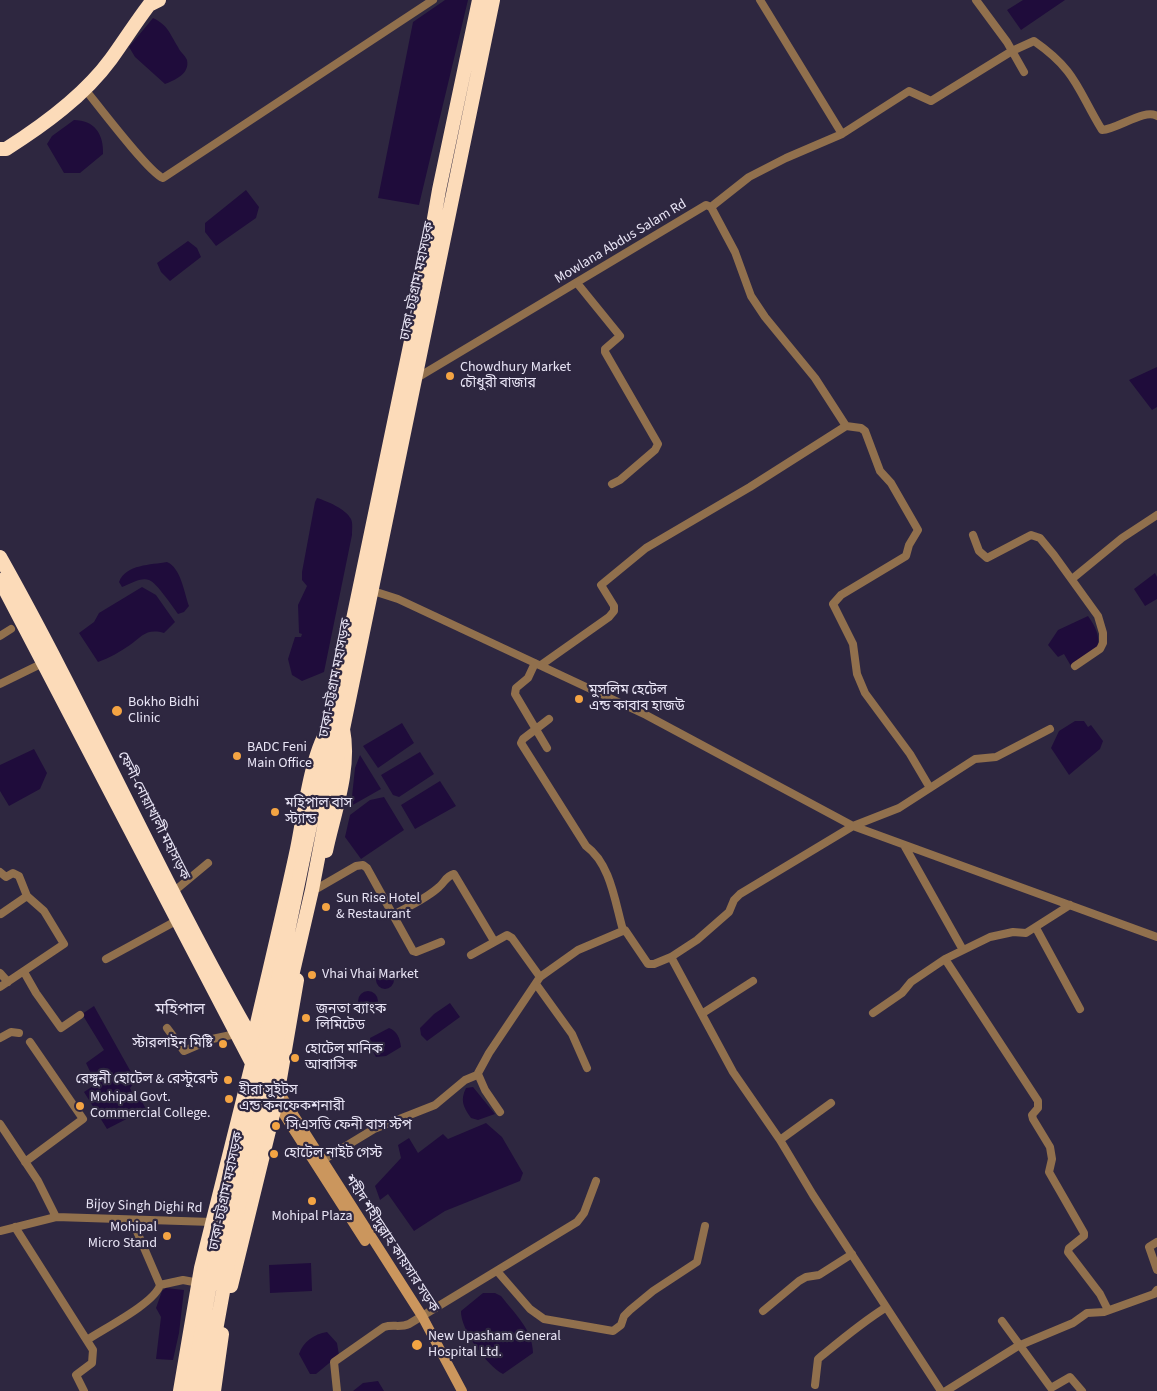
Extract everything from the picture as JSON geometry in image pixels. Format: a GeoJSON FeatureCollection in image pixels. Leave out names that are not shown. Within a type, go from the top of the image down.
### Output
{"type":"FeatureCollection","features":[{"type":"Feature","properties":{"kind":"highway","name":"ঢাকা-চট্টগ্রাম মহাসড়ক"},"geometry":{"type":"LineString","coordinates":[[205,1391],[238,1209],[312,890],[337,727],[390,436],[421,293],[439,190],[479,0]]}},
{"type":"Feature","properties":{"kind":"highway","name":"ঢাকা-চট্টগ্রাম মহাসড়ক"},"geometry":{"type":"LineString","coordinates":[[191,1391],[209,1290],[370,590],[493,0]]}},
{"type":"Feature","properties":{"kind":"highway"},"geometry":{"type":"LineString","coordinates":[[0,149],[6,149],[48,122],[84,88],[110,60],[151,2]]}},
{"type":"Feature","properties":{"kind":"highway","name":"ফেনী-নোয়াখালী মহাসড়ক"},"geometry":{"type":"LineString","coordinates":[[0,557],[40,628],[169,895],[176,921],[252,1064],[276,1095]]}},
{"type":"Feature","properties":{"kind":"highway","name":"ফেনী-নোয়াখালী মহাসড়ক"},"geometry":{"type":"LineString","coordinates":[[0,580],[169,895],[255,1045],[276,1095]]}},
{"type":"Feature","properties":{"kind":"highway"},"geometry":{"type":"LineString","coordinates":[[180,1391],[198,1283],[252,1064],[256,1032],[317,758],[325,733],[337,727],[346,744],[344,766],[302,959],[276,1095],[224,1318],[214,1391]]}},
{"type":"Feature","properties":{"kind":"main road","name":"শহীদ শহীদুল্লাহ কায়সার সড়ক"},"geometry":{"type":"LineString","coordinates":[[276,1095],[318,1163],[420,1318],[462,1391]]}},
{"type":"Feature","properties":{"kind":"main road","name":"শহীদ শহীদুল্লাহ কায়সার সড়ক"},"geometry":{"type":"LineString","coordinates":[[420,1318],[456,1391]]}},
{"type":"Feature","properties":{"kind":"street"},"geometry":{"type":"LineString","coordinates":[[84,88],[140,155],[163,178],[433,0]]}},
{"type":"Feature","properties":{"kind":"street"},"geometry":{"type":"LineString","coordinates":[[760,0],[842,134]]}},
{"type":"Feature","properties":{"kind":"street"},"geometry":{"type":"LineString","coordinates":[[976,0],[1012,51],[1024,72]]}},
{"type":"Feature","properties":{"kind":"street"},"geometry":{"type":"LineString","coordinates":[[1012,51],[1034,41],[1057,58],[1073,76],[1102,130],[1126,123],[1146,113],[1152,113],[1157,116]]}},
{"type":"Feature","properties":{"kind":"street","name":"Mowlana Abdus Salam Rd"},"geometry":{"type":"LineString","coordinates":[[413,380],[706,205],[711,206],[749,177],[786,158],[842,134],[909,91],[931,101],[1012,51]]}},
{"type":"Feature","properties":{"kind":"street"},"geometry":{"type":"LineString","coordinates":[[711,206],[735,252],[751,296],[765,317],[815,378],[846,426]]}},
{"type":"Feature","properties":{"kind":"street"},"geometry":{"type":"LineString","coordinates":[[577,283],[620,336],[605,349],[605,352],[658,444],[655,450],[620,480],[612,484]]}},
{"type":"Feature","properties":{"kind":"street"},"geometry":{"type":"LineString","coordinates":[[546,748],[514,691],[528,678],[538,664],[610,616],[614,611],[614,606],[601,585],[646,548],[750,487],[846,426],[865,431],[869,437],[880,471],[891,483],[918,530],[902,559],[841,595],[833,604],[853,644],[857,674],[865,693],[910,754],[930,788]]}},
{"type":"Feature","properties":{"kind":"street"},"geometry":{"type":"LineString","coordinates":[[1072,579],[1122,538],[1157,515]]}},
{"type":"Feature","properties":{"kind":"street"},"geometry":{"type":"LineString","coordinates":[[973,535],[979,551],[987,558],[992,558],[1025,537],[1036,536],[1040,538],[1072,579],[1098,616],[1104,638],[1100,650],[1075,666]]}},
{"type":"Feature","properties":{"kind":"street"},"geometry":{"type":"LineString","coordinates":[[370,590],[398,599],[646,715],[853,826],[1157,938]]}},
{"type":"Feature","properties":{"kind":"street"},"geometry":{"type":"LineString","coordinates":[[0,636],[11,629]]}},
{"type":"Feature","properties":{"kind":"street"},"geometry":{"type":"LineString","coordinates":[[0,684],[45,662]]}},
{"type":"Feature","properties":{"kind":"street"},"geometry":{"type":"LineString","coordinates":[[549,719],[523,738],[521,744],[523,750],[586,846],[592,851],[607,873],[623,930],[626,931],[648,964],[654,964],[671,957],[697,940],[727,914],[740,894],[853,826],[899,808],[975,759],[996,757],[1050,729]]}},
{"type":"Feature","properties":{"kind":"street"},"geometry":{"type":"LineString","coordinates":[[904,845],[962,950]]}},
{"type":"Feature","properties":{"kind":"street"},"geometry":{"type":"LineString","coordinates":[[169,895],[208,863]]}},
{"type":"Feature","properties":{"kind":"street"},"geometry":{"type":"LineString","coordinates":[[318,888],[356,866],[364,865],[413,951],[416,952],[441,942]]}},
{"type":"Feature","properties":{"kind":"street"},"geometry":{"type":"LineString","coordinates":[[0,872],[6,877],[13,873],[19,876],[27,896],[44,911],[64,944],[0,987]]}},
{"type":"Feature","properties":{"kind":"street"},"geometry":{"type":"LineString","coordinates":[[393,915],[426,897],[441,886],[447,877],[454,874],[494,941]]}},
{"type":"Feature","properties":{"kind":"street"},"geometry":{"type":"LineString","coordinates":[[1,914],[27,896]]}},
{"type":"Feature","properties":{"kind":"street"},"geometry":{"type":"LineString","coordinates":[[873,1013],[902,993],[911,982],[945,959],[990,937],[1013,932],[1024,934],[1070,905]]}},
{"type":"Feature","properties":{"kind":"street"},"geometry":{"type":"LineString","coordinates":[[106,958],[176,921]]}},
{"type":"Feature","properties":{"kind":"street"},"geometry":{"type":"LineString","coordinates":[[1036,928],[1080,1009]]}},
{"type":"Feature","properties":{"kind":"street"},"geometry":{"type":"LineString","coordinates":[[318,1163],[374,1129],[435,1105],[465,1080],[478,1074],[489,1053],[540,977],[578,950],[623,930]]}},
{"type":"Feature","properties":{"kind":"street"},"geometry":{"type":"LineString","coordinates":[[471,955],[507,935],[512,938],[540,977]]}},
{"type":"Feature","properties":{"kind":"street"},"geometry":{"type":"LineString","coordinates":[[671,957],[733,1072],[780,1140],[885,1308],[941,1391]]}},
{"type":"Feature","properties":{"kind":"street"},"geometry":{"type":"LineString","coordinates":[[945,959],[1038,1101],[1038,1108],[1032,1115],[1032,1119],[1050,1147],[1052,1158],[1049,1172],[1084,1233],[1084,1236],[1069,1248],[1068,1252],[1100,1294],[1108,1310]]}},
{"type":"Feature","properties":{"kind":"street"},"geometry":{"type":"LineString","coordinates":[[24,972],[36,993],[61,1028],[80,1015]]}},
{"type":"Feature","properties":{"kind":"street"},"geometry":{"type":"LineString","coordinates":[[0,973],[8,982]]}},
{"type":"Feature","properties":{"kind":"street"},"geometry":{"type":"LineString","coordinates":[[702,1013],[753,981]]}},
{"type":"Feature","properties":{"kind":"street"},"geometry":{"type":"LineString","coordinates":[[536,984],[572,1034],[587,1068]]}},
{"type":"Feature","properties":{"kind":"street"},"geometry":{"type":"LineString","coordinates":[[167,1028],[184,1051],[212,1039],[236,1034]]}},
{"type":"Feature","properties":{"kind":"street"},"geometry":{"type":"LineString","coordinates":[[0,1038],[11,1032],[19,1033]]}},
{"type":"Feature","properties":{"kind":"street"},"geometry":{"type":"LineString","coordinates":[[25,1162],[83,1119],[30,1042]]}},
{"type":"Feature","properties":{"kind":"street"},"geometry":{"type":"LineString","coordinates":[[478,1074],[485,1090],[500,1112]]}},
{"type":"Feature","properties":{"kind":"street"},"geometry":{"type":"LineString","coordinates":[[780,1140],[831,1103]]}},
{"type":"Feature","properties":{"kind":"street"},"geometry":{"type":"LineString","coordinates":[[0,1124],[38,1181],[56,1217]]}},
{"type":"Feature","properties":{"kind":"street"},"geometry":{"type":"LineString","coordinates":[[337,1391],[334,1362],[384,1327],[390,1325],[401,1327],[420,1318],[582,1217],[596,1181]]}},
{"type":"Feature","properties":{"kind":"street","name":"Bijoy Singh Dighi Rd"},"geometry":{"type":"LineString","coordinates":[[0,1231],[56,1217],[212,1222]]}},
{"type":"Feature","properties":{"kind":"street"},"geometry":{"type":"LineString","coordinates":[[87,1340],[147,1301],[157,1293],[160,1286],[132,1220]]}},
{"type":"Feature","properties":{"kind":"street"},"geometry":{"type":"LineString","coordinates":[[497,1271],[530,1309],[544,1319],[613,1331],[620,1325],[624,1316],[653,1291],[697,1262],[705,1226]]}},
{"type":"Feature","properties":{"kind":"street"},"geometry":{"type":"LineString","coordinates":[[15,1228],[93,1350],[92,1363],[76,1375],[84,1391]]}},
{"type":"Feature","properties":{"kind":"street"},"geometry":{"type":"LineString","coordinates":[[1157,1242],[1149,1247],[1157,1270]]}},
{"type":"Feature","properties":{"kind":"street"},"geometry":{"type":"LineString","coordinates":[[763,1311],[806,1277],[822,1273],[852,1254]]}},
{"type":"Feature","properties":{"kind":"street"},"geometry":{"type":"LineString","coordinates":[[160,1286],[182,1280],[198,1283]]}},
{"type":"Feature","properties":{"kind":"street"},"geometry":{"type":"LineString","coordinates":[[946,1391],[1018,1346],[1073,1323],[1088,1313],[1108,1310],[1156,1293]]}},
{"type":"Feature","properties":{"kind":"street"},"geometry":{"type":"LineString","coordinates":[[815,1385],[818,1360],[846,1338],[858,1325],[885,1308]]}},
{"type":"Feature","properties":{"kind":"street"},"geometry":{"type":"LineString","coordinates":[[1002,1321],[1018,1346],[1052,1389],[1070,1377],[1082,1391]]}},
{"type":"Feature","properties":{"kind":"shaded area"},"geometry":{"type":"Polygon","coordinates":[[[445,0],[468,0],[419,205],[378,198],[413,22],[445,0]]]}},
{"type":"Feature","properties":{"kind":"shaded area"},"geometry":{"type":"Polygon","coordinates":[[[1023,0],[1065,0],[1021,30],[1007,10],[1023,0]]]}},
{"type":"Feature","properties":{"kind":"shaded area"},"geometry":{"type":"Polygon","coordinates":[[[153,18],[171,34],[187,60],[184,73],[165,84],[135,57],[129,47],[153,18]]]}},
{"type":"Feature","properties":{"kind":"shaded area"},"geometry":{"type":"Polygon","coordinates":[[[74,120],[87,122],[100,134],[103,154],[80,173],[64,173],[47,144],[52,136],[74,120]]]}},
{"type":"Feature","properties":{"kind":"shaded area"},"geometry":{"type":"Polygon","coordinates":[[[246,190],[259,207],[256,218],[216,246],[205,232],[205,223],[246,190]]]}},
{"type":"Feature","properties":{"kind":"shaded area"},"geometry":{"type":"Polygon","coordinates":[[[188,241],[197,248],[201,257],[170,281],[161,272],[157,263],[188,241]]]}},
{"type":"Feature","properties":{"kind":"shaded area"},"geometry":{"type":"Polygon","coordinates":[[[1157,367],[1157,407],[1152,410],[1129,380],[1157,367]]]}},
{"type":"Feature","properties":{"kind":"shaded area"},"geometry":{"type":"Polygon","coordinates":[[[317,498],[336,506],[349,515],[352,522],[352,535],[324,672],[302,681],[292,675],[288,659],[295,637],[301,637],[302,634],[299,633],[298,605],[307,586],[302,580],[302,572],[317,498]]]}},
{"type":"Feature","properties":{"kind":"shaded area"},"geometry":{"type":"Polygon","coordinates":[[[167,562],[176,569],[179,575],[189,606],[184,612],[178,614],[160,590],[149,580],[139,580],[122,587],[119,582],[127,572],[140,566],[167,562]]]}},
{"type":"Feature","properties":{"kind":"shaded area"},"geometry":{"type":"Polygon","coordinates":[[[1155,573],[1157,577],[1157,599],[1145,606],[1134,589],[1155,573]]]}},
{"type":"Feature","properties":{"kind":"shaded area"},"geometry":{"type":"Polygon","coordinates":[[[142,587],[156,595],[175,622],[164,633],[149,632],[122,650],[98,662],[79,633],[94,622],[99,613],[142,587]]]}},
{"type":"Feature","properties":{"kind":"shaded area"},"geometry":{"type":"Polygon","coordinates":[[[1088,616],[1098,635],[1097,649],[1071,666],[1064,654],[1058,657],[1048,645],[1058,630],[1088,616]]]}},
{"type":"Feature","properties":{"kind":"shaded area"},"geometry":{"type":"Polygon","coordinates":[[[1075,721],[1084,721],[1088,727],[1091,725],[1103,741],[1100,749],[1069,775],[1051,748],[1059,731],[1075,721]]]}},
{"type":"Feature","properties":{"kind":"shaded area"},"geometry":{"type":"Polygon","coordinates":[[[402,723],[414,743],[378,768],[363,746],[402,723]]]}},
{"type":"Feature","properties":{"kind":"shaded area"},"geometry":{"type":"Polygon","coordinates":[[[34,749],[47,773],[40,789],[9,806],[0,791],[0,765],[34,749]]]}},
{"type":"Feature","properties":{"kind":"shaded area"},"geometry":{"type":"Polygon","coordinates":[[[420,752],[434,774],[399,797],[393,795],[381,775],[420,752]]]}},
{"type":"Feature","properties":{"kind":"shaded area"},"geometry":{"type":"Polygon","coordinates":[[[360,755],[381,789],[351,806],[355,768],[360,755]]]}},
{"type":"Feature","properties":{"kind":"shaded area"},"geometry":{"type":"Polygon","coordinates":[[[440,781],[456,806],[415,829],[401,805],[440,781]]]}},
{"type":"Feature","properties":{"kind":"shaded area"},"geometry":{"type":"Polygon","coordinates":[[[384,797],[404,830],[361,859],[345,837],[350,815],[370,800],[384,797]]]}},
{"type":"Feature","properties":{"kind":"shaded area"},"geometry":{"type":"Polygon","coordinates":[[[381,971],[389,971],[394,976],[392,987],[381,989],[376,984],[376,976],[381,971]]]}},
{"type":"Feature","properties":{"kind":"shaded area"},"geometry":{"type":"Polygon","coordinates":[[[368,991],[375,994],[378,1001],[375,1008],[368,1011],[361,1008],[358,1001],[361,994],[368,991]]]}},
{"type":"Feature","properties":{"kind":"shaded area"},"geometry":{"type":"Polygon","coordinates":[[[450,1003],[460,1017],[427,1041],[421,1035],[420,1028],[434,1014],[450,1003]]]}},
{"type":"Feature","properties":{"kind":"shaded area"},"geometry":{"type":"Polygon","coordinates":[[[94,1006],[136,1081],[130,1088],[136,1102],[141,1100],[146,1109],[107,1129],[84,1092],[96,1084],[86,1063],[104,1050],[82,1014],[94,1006]]]}},
{"type":"Feature","properties":{"kind":"shaded area"},"geometry":{"type":"Polygon","coordinates":[[[389,1028],[398,1035],[401,1047],[386,1056],[376,1057],[371,1048],[370,1038],[389,1028]]]}},
{"type":"Feature","properties":{"kind":"shaded area"},"geometry":{"type":"Polygon","coordinates":[[[473,1087],[495,1114],[478,1120],[471,1118],[464,1107],[463,1100],[466,1088],[473,1087]]]}},
{"type":"Feature","properties":{"kind":"shaded area"},"geometry":{"type":"Polygon","coordinates":[[[486,1123],[502,1137],[523,1173],[520,1181],[445,1211],[414,1231],[388,1194],[380,1200],[375,1186],[401,1158],[398,1145],[409,1138],[418,1153],[443,1134],[448,1139],[486,1123]]]}},
{"type":"Feature","properties":{"kind":"shaded area"},"geometry":{"type":"Polygon","coordinates":[[[311,1263],[312,1291],[270,1293],[269,1265],[311,1263]]]}},
{"type":"Feature","properties":{"kind":"shaded area"},"geometry":{"type":"Polygon","coordinates":[[[166,1288],[184,1290],[179,1333],[173,1360],[156,1359],[161,1317],[156,1308],[162,1291],[166,1288]]]}},
{"type":"Feature","properties":{"kind":"shaded area"},"geometry":{"type":"Polygon","coordinates":[[[483,1293],[495,1293],[501,1296],[527,1330],[532,1345],[533,1353],[503,1374],[482,1355],[470,1337],[462,1319],[461,1311],[483,1293]]]}},
{"type":"Feature","properties":{"kind":"shaded area"},"geometry":{"type":"Polygon","coordinates":[[[327,1332],[337,1343],[339,1355],[316,1374],[310,1374],[299,1354],[303,1346],[310,1339],[327,1332]]]}},
{"type":"Feature","properties":{"kind":"shaded area"},"geometry":{"type":"Polygon","coordinates":[[[378,1381],[384,1391],[353,1391],[363,1383],[378,1381]]]}},
{"type":"Feature","properties":{"kind":"place","name":"Chowdhury Market চৌধুরী বাজার"},"geometry":{"type":"Point","coordinates":[450,376]}},
{"type":"Feature","properties":{"kind":"place","name":"মুসলিম হেটেল এন্ড কাবাব হাজউ"},"geometry":{"type":"Point","coordinates":[579,699]}},
{"type":"Feature","properties":{"kind":"place","name":"Bokho Bidhi Clinic"},"geometry":{"type":"Point","coordinates":[117,711]}},
{"type":"Feature","properties":{"kind":"place","name":"BADC Feni Main Office"},"geometry":{"type":"Point","coordinates":[237,756]}},
{"type":"Feature","properties":{"kind":"place","name":"মহিপাল বাস স্ট্যান্ড"},"geometry":{"type":"Point","coordinates":[275,812]}},
{"type":"Feature","properties":{"kind":"place","name":"Sun Rise Hotel & Restaurant"},"geometry":{"type":"Point","coordinates":[326,907]}},
{"type":"Feature","properties":{"kind":"place","name":"Vhai Vhai Market"},"geometry":{"type":"Point","coordinates":[312,975]}},
{"type":"Feature","properties":{"kind":"place","name":"জনতা ব্যাংক লিমিটেড"},"geometry":{"type":"Point","coordinates":[306,1018]}},
{"type":"Feature","properties":{"kind":"place","name":"স্টারলাইন মিষ্টি"},"geometry":{"type":"Point","coordinates":[223,1044]}},
{"type":"Feature","properties":{"kind":"place","name":"হোটেল মানিক আবাসিক"},"geometry":{"type":"Point","coordinates":[295,1058]}},
{"type":"Feature","properties":{"kind":"place","name":"রেঙ্গুনী হোটেল & রেস্টুরেন্ট"},"geometry":{"type":"Point","coordinates":[228,1080]}},
{"type":"Feature","properties":{"kind":"place","name":"হীরা সুইটস এন্ড কনফেকশনারী"},"geometry":{"type":"Point","coordinates":[229,1099]}},
{"type":"Feature","properties":{"kind":"place","name":"Mohipal Govt. Commercial College."},"geometry":{"type":"Point","coordinates":[80,1106]}},
{"type":"Feature","properties":{"kind":"place","name":"সিএসডি ফেনী বাস স্টপ"},"geometry":{"type":"Point","coordinates":[276,1126]}},
{"type":"Feature","properties":{"kind":"place","name":"হোটেল নাইট গেস্ট"},"geometry":{"type":"Point","coordinates":[274,1154]}},
{"type":"Feature","properties":{"kind":"place","name":"Mohipal Plaza"},"geometry":{"type":"Point","coordinates":[312,1201]}},
{"type":"Feature","properties":{"kind":"place","name":"Mohipal Micro Stand"},"geometry":{"type":"Point","coordinates":[167,1236]}},
{"type":"Feature","properties":{"kind":"place","name":"New Upasham General Hospital Ltd."},"geometry":{"type":"Point","coordinates":[417,1345]}},
{"type":"Feature","properties":{"kind":"district","name":"মহিপাল"},"geometry":{"type":"Point","coordinates":[180,1010]}}]}
